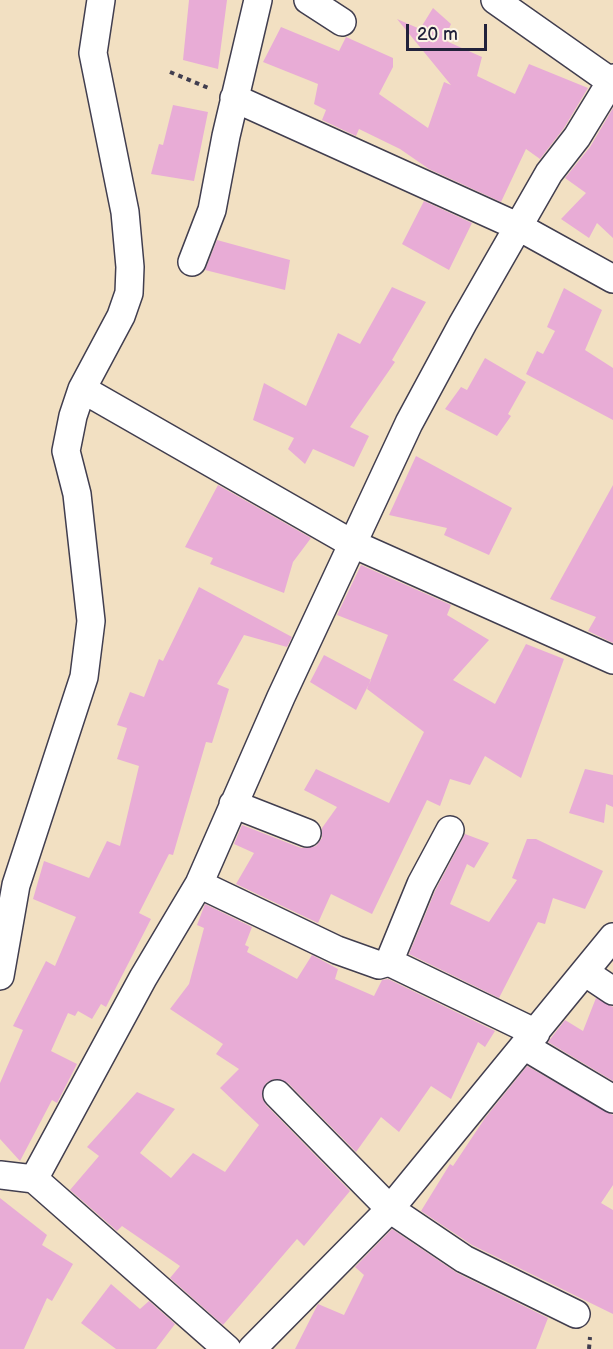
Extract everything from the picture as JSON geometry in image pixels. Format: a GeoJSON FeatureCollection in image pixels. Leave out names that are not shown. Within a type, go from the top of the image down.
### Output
{"type":"FeatureCollection","features":[{"type":"Feature","properties":{"kind":"street"},"geometry":{"type":"LineString","coordinates":[[0,976],[16,885],[40,816],[85,666],[91,621],[77,494],[66,452],[73,416],[82,389],[120,316],[129,282],[125,212],[93,53],[100,0]]}},
{"type":"Feature","properties":{"kind":"street"},"geometry":{"type":"LineString","coordinates":[[192,262],[212,210],[234,98],[258,0]]}},
{"type":"Feature","properties":{"kind":"street"},"geometry":{"type":"LineString","coordinates":[[308,0],[342,22]]}},
{"type":"Feature","properties":{"kind":"street"},"geometry":{"type":"LineString","coordinates":[[34,1179],[143,978],[199,884],[351,543],[409,423],[549,173],[577,136],[612,80],[495,0]]}},
{"type":"Feature","properties":{"kind":"street"},"geometry":{"type":"LineString","coordinates":[[234,98],[519,227],[613,279]]}},
{"type":"Feature","properties":{"kind":"street"},"geometry":{"type":"LineString","coordinates":[[82,389],[351,543],[613,660]]}},
{"type":"Feature","properties":{"kind":"street"},"geometry":{"type":"LineString","coordinates":[[234,804],[307,833]]}},
{"type":"Feature","properties":{"kind":"street"},"geometry":{"type":"LineString","coordinates":[[389,962],[421,884],[450,830]]}},
{"type":"Feature","properties":{"kind":"street"},"geometry":{"type":"LineString","coordinates":[[199,884],[338,950],[379,964],[389,962],[530,1039],[613,1099]]}},
{"type":"Feature","properties":{"kind":"street"},"geometry":{"type":"LineString","coordinates":[[252,1349],[390,1209],[586,974],[613,937]]}},
{"type":"Feature","properties":{"kind":"street"},"geometry":{"type":"LineString","coordinates":[[586,974],[613,991]]}},
{"type":"Feature","properties":{"kind":"street"},"geometry":{"type":"LineString","coordinates":[[277,1094],[390,1209],[464,1259],[576,1314]]}},
{"type":"Feature","properties":{"kind":"street"},"geometry":{"type":"LineString","coordinates":[[0,1175],[34,1179],[227,1349]]}},
{"type":"Feature","properties":{"kind":"path"},"geometry":{"type":"LineString","coordinates":[[170,72],[234,98]]}},
{"type":"Feature","properties":{"kind":"building"},"geometry":{"type":"Polygon","coordinates":[[[189,0],[227,0],[218,69],[183,60],[189,0]]]}},
{"type":"Feature","properties":{"kind":"building"},"geometry":{"type":"Polygon","coordinates":[[[433,8],[451,24],[444,40],[482,57],[477,76],[515,94],[529,64],[588,88],[564,128],[540,159],[526,149],[501,202],[429,169],[400,149],[359,129],[356,136],[322,120],[326,110],[314,104],[318,84],[263,62],[281,27],[339,51],[346,37],[393,58],[393,67],[379,94],[428,128],[444,82],[451,85],[397,19],[420,29],[433,8]]]}},
{"type":"Feature","properties":{"kind":"building"},"geometry":{"type":"Polygon","coordinates":[[[173,105],[208,112],[194,181],[151,174],[159,144],[163,145],[173,105]]]}},
{"type":"Feature","properties":{"kind":"building"},"geometry":{"type":"Polygon","coordinates":[[[613,108],[613,238],[597,223],[589,238],[561,219],[586,193],[565,178],[590,147],[613,108]]]}},
{"type":"Feature","properties":{"kind":"building"},"geometry":{"type":"Polygon","coordinates":[[[424,201],[472,223],[449,270],[402,244],[424,201]]]}},
{"type":"Feature","properties":{"kind":"building"},"geometry":{"type":"Polygon","coordinates":[[[217,240],[290,260],[285,290],[205,270],[217,240]]]}},
{"type":"Feature","properties":{"kind":"building"},"geometry":{"type":"Polygon","coordinates":[[[392,287],[426,302],[392,360],[395,362],[350,427],[369,436],[354,467],[313,449],[305,464],[288,449],[294,438],[253,420],[264,383],[306,406],[338,333],[360,344],[392,287]]]}},
{"type":"Feature","properties":{"kind":"building"},"geometry":{"type":"Polygon","coordinates":[[[564,288],[602,310],[585,350],[613,368],[613,420],[526,374],[537,351],[543,354],[555,331],[547,327],[564,288]]]}},
{"type":"Feature","properties":{"kind":"building"},"geometry":{"type":"Polygon","coordinates":[[[485,358],[526,382],[508,414],[511,416],[497,436],[445,409],[461,387],[467,390],[485,358]]]}},
{"type":"Feature","properties":{"kind":"building"},"geometry":{"type":"Polygon","coordinates":[[[416,456],[512,508],[489,555],[444,535],[447,528],[389,515],[416,456]]]}},
{"type":"Feature","properties":{"kind":"building"},"geometry":{"type":"Polygon","coordinates":[[[218,485],[311,538],[293,562],[284,593],[210,564],[213,558],[185,547],[218,485]]]}},
{"type":"Feature","properties":{"kind":"building"},"geometry":{"type":"Polygon","coordinates":[[[613,485],[613,643],[588,631],[596,617],[550,599],[613,485]]]}},
{"type":"Feature","properties":{"kind":"building"},"geometry":{"type":"Polygon","coordinates":[[[361,565],[451,605],[447,615],[489,640],[453,680],[495,704],[526,644],[564,659],[521,778],[485,756],[470,785],[450,779],[440,806],[427,800],[372,914],[331,894],[318,923],[236,884],[254,853],[234,844],[242,825],[301,848],[316,846],[322,838],[322,828],[337,807],[304,790],[316,769],[389,803],[424,732],[367,689],[388,635],[337,615],[361,565]]]}},
{"type":"Feature","properties":{"kind":"building"},"geometry":{"type":"Polygon","coordinates":[[[199,587],[292,637],[287,647],[244,635],[217,684],[229,689],[212,743],[206,742],[173,855],[169,854],[139,913],[151,919],[106,1007],[101,1004],[92,1019],[78,1011],[75,1016],[68,1013],[51,1051],[77,1064],[57,1103],[52,1100],[20,1161],[0,1139],[0,1083],[23,1030],[13,1026],[46,961],[55,966],[76,917],[33,899],[44,861],[89,878],[107,841],[120,846],[139,766],[117,759],[127,728],[117,725],[130,692],[144,697],[159,659],[163,661],[199,587]]]}},
{"type":"Feature","properties":{"kind":"building"},"geometry":{"type":"Polygon","coordinates":[[[324,655],[371,680],[356,710],[310,682],[324,655]]]}},
{"type":"Feature","properties":{"kind":"building"},"geometry":{"type":"Polygon","coordinates":[[[585,769],[613,775],[613,807],[606,804],[604,823],[569,813],[585,769]]]}},
{"type":"Feature","properties":{"kind":"building"},"geometry":{"type":"Polygon","coordinates":[[[465,834],[489,843],[474,868],[467,864],[450,904],[489,922],[517,880],[512,878],[527,839],[536,839],[603,871],[585,909],[553,898],[545,924],[538,922],[499,998],[409,954],[435,891],[465,834]]]}},
{"type":"Feature","properties":{"kind":"building"},"geometry":{"type":"Polygon","coordinates":[[[205,904],[252,927],[245,945],[249,947],[247,952],[297,979],[312,955],[338,969],[335,979],[374,996],[382,980],[388,979],[495,1031],[485,1047],[478,1042],[451,1099],[431,1086],[399,1132],[381,1117],[356,1152],[288,1083],[274,1079],[266,1083],[262,1097],[266,1105],[350,1191],[304,1246],[297,1239],[223,1325],[170,1278],[180,1266],[122,1226],[117,1231],[70,1190],[99,1156],[87,1147],[137,1092],[175,1109],[140,1153],[171,1178],[193,1153],[225,1172],[259,1125],[220,1088],[239,1069],[216,1054],[223,1044],[170,1009],[189,984],[204,928],[197,925],[205,904]]]}},
{"type":"Feature","properties":{"kind":"building"},"geometry":{"type":"Polygon","coordinates":[[[596,998],[613,1007],[613,1081],[548,1042],[565,1020],[583,1031],[596,998]]]}},
{"type":"Feature","properties":{"kind":"building"},"geometry":{"type":"Polygon","coordinates":[[[527,1066],[613,1115],[613,1185],[601,1203],[613,1210],[613,1314],[472,1245],[421,1211],[450,1164],[453,1166],[485,1118],[527,1066]]]}},
{"type":"Feature","properties":{"kind":"building"},"geometry":{"type":"Polygon","coordinates":[[[0,1198],[47,1235],[42,1245],[73,1264],[52,1301],[47,1298],[24,1349],[0,1349],[0,1198]]]}},
{"type":"Feature","properties":{"kind":"building"},"geometry":{"type":"Polygon","coordinates":[[[392,1229],[457,1273],[548,1318],[536,1349],[295,1349],[318,1304],[344,1315],[364,1275],[355,1267],[392,1229]]]}},
{"type":"Feature","properties":{"kind":"building"},"geometry":{"type":"Polygon","coordinates":[[[111,1284],[140,1309],[149,1301],[175,1324],[156,1349],[116,1349],[81,1323],[111,1284]]]}}]}
